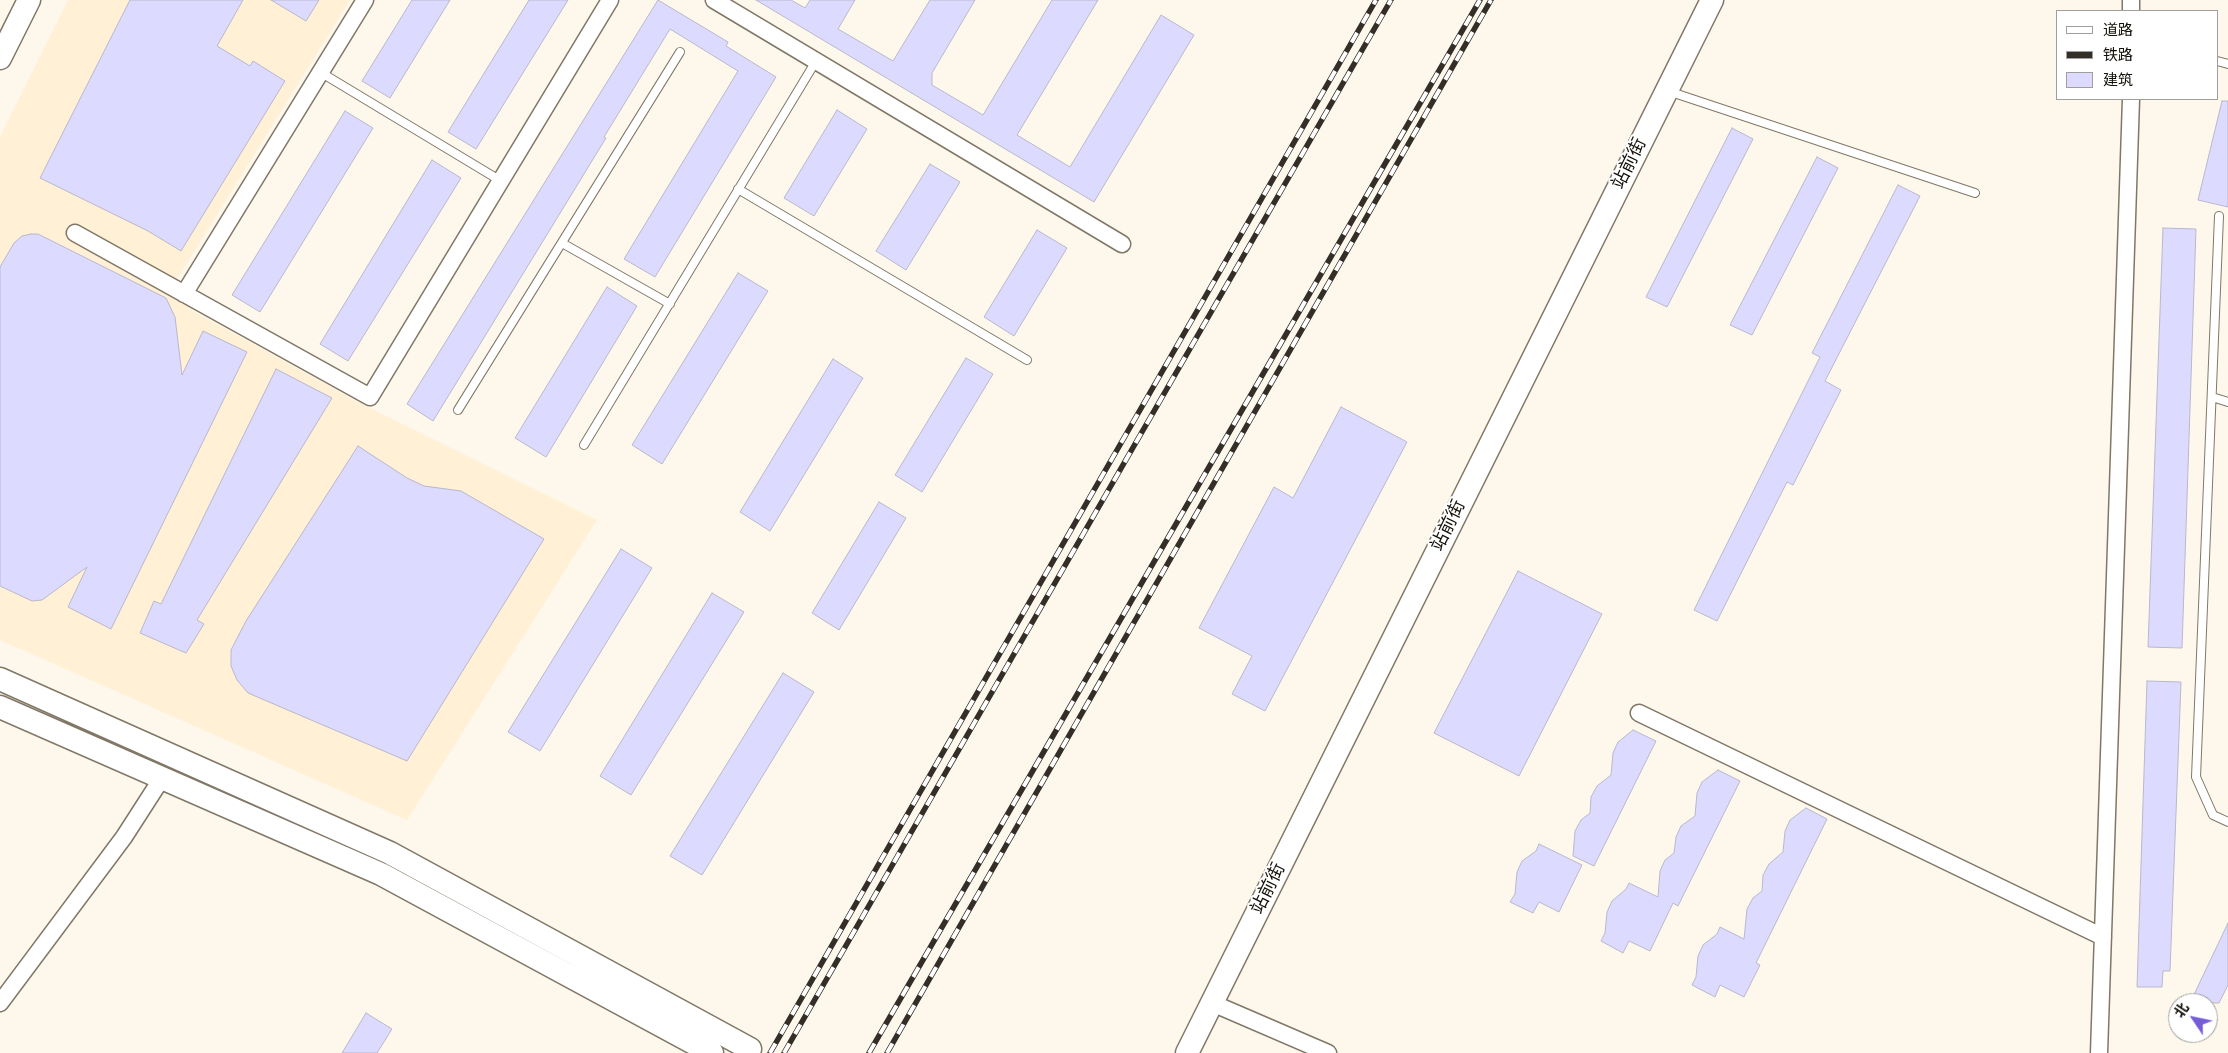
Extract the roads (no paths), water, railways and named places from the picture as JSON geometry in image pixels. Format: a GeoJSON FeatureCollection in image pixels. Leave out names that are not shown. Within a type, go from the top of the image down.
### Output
{"type":"FeatureCollection","features":[{"type":"Feature","properties":{"kind":"main road"},"geometry":{"type":"LineString","coordinates":[[0,58],[29,0]]}},
{"type":"Feature","properties":{"kind":"main road","name":"站前街"},"geometry":{"type":"LineString","coordinates":[[1187,1053],[1712,0]]}},
{"type":"Feature","properties":{"kind":"main road"},"geometry":{"type":"LineString","coordinates":[[0,679],[390,853],[750,1050]]}},
{"type":"Feature","properties":{"kind":"main road"},"geometry":{"type":"LineString","coordinates":[[0,706],[381,874],[712,1053]]}},
{"type":"Feature","properties":{"kind":"street"},"geometry":{"type":"LineString","coordinates":[[184,294],[365,0]]}},
{"type":"Feature","properties":{"kind":"street"},"geometry":{"type":"LineString","coordinates":[[75,233],[370,397],[610,0]]}},
{"type":"Feature","properties":{"kind":"street"},"geometry":{"type":"LineString","coordinates":[[714,0],[1122,244]]}},
{"type":"Feature","properties":{"kind":"street"},"geometry":{"type":"LineString","coordinates":[[2099,1053],[2131,100]]}},
{"type":"Feature","properties":{"kind":"street"},"geometry":{"type":"LineString","coordinates":[[1639,713],[2103,937]]}},
{"type":"Feature","properties":{"kind":"street"},"geometry":{"type":"LineString","coordinates":[[0,1003],[124,837],[162,778]]}},
{"type":"Feature","properties":{"kind":"street"},"geometry":{"type":"LineString","coordinates":[[1212,1003],[1328,1053]]}},
{"type":"Feature","properties":{"kind":"lane"},"geometry":{"type":"LineString","coordinates":[[458,410],[680,52]]}},
{"type":"Feature","properties":{"kind":"lane"},"geometry":{"type":"LineString","coordinates":[[584,445],[816,61]]}},
{"type":"Feature","properties":{"kind":"lane"},"geometry":{"type":"LineString","coordinates":[[320,72],[501,181]]}},
{"type":"Feature","properties":{"kind":"lane"},"geometry":{"type":"LineString","coordinates":[[1666,91],[1975,193]]}},
{"type":"Feature","properties":{"kind":"lane"},"geometry":{"type":"LineString","coordinates":[[738,189],[1027,360]]}},
{"type":"Feature","properties":{"kind":"lane"},"geometry":{"type":"LineString","coordinates":[[2219,216],[2196,777],[2213,815],[2228,822]]}},
{"type":"Feature","properties":{"kind":"lane"},"geometry":{"type":"LineString","coordinates":[[562,242],[670,304]]}},
{"type":"Feature","properties":{"kind":"lane"},"geometry":{"type":"LineString","coordinates":[[2212,397],[2228,402]]}},
{"type":"Feature","properties":{"kind":"railway"},"geometry":{"type":"LineString","coordinates":[[770,1053],[1376,0]]}},
{"type":"Feature","properties":{"kind":"railway"},"geometry":{"type":"LineString","coordinates":[[784,1053],[1391,0]]}},
{"type":"Feature","properties":{"kind":"railway"},"geometry":{"type":"LineString","coordinates":[[869,1053],[1480,0]]}},
{"type":"Feature","properties":{"kind":"railway"},"geometry":{"type":"LineString","coordinates":[[887,1053],[1491,0]]}}]}
